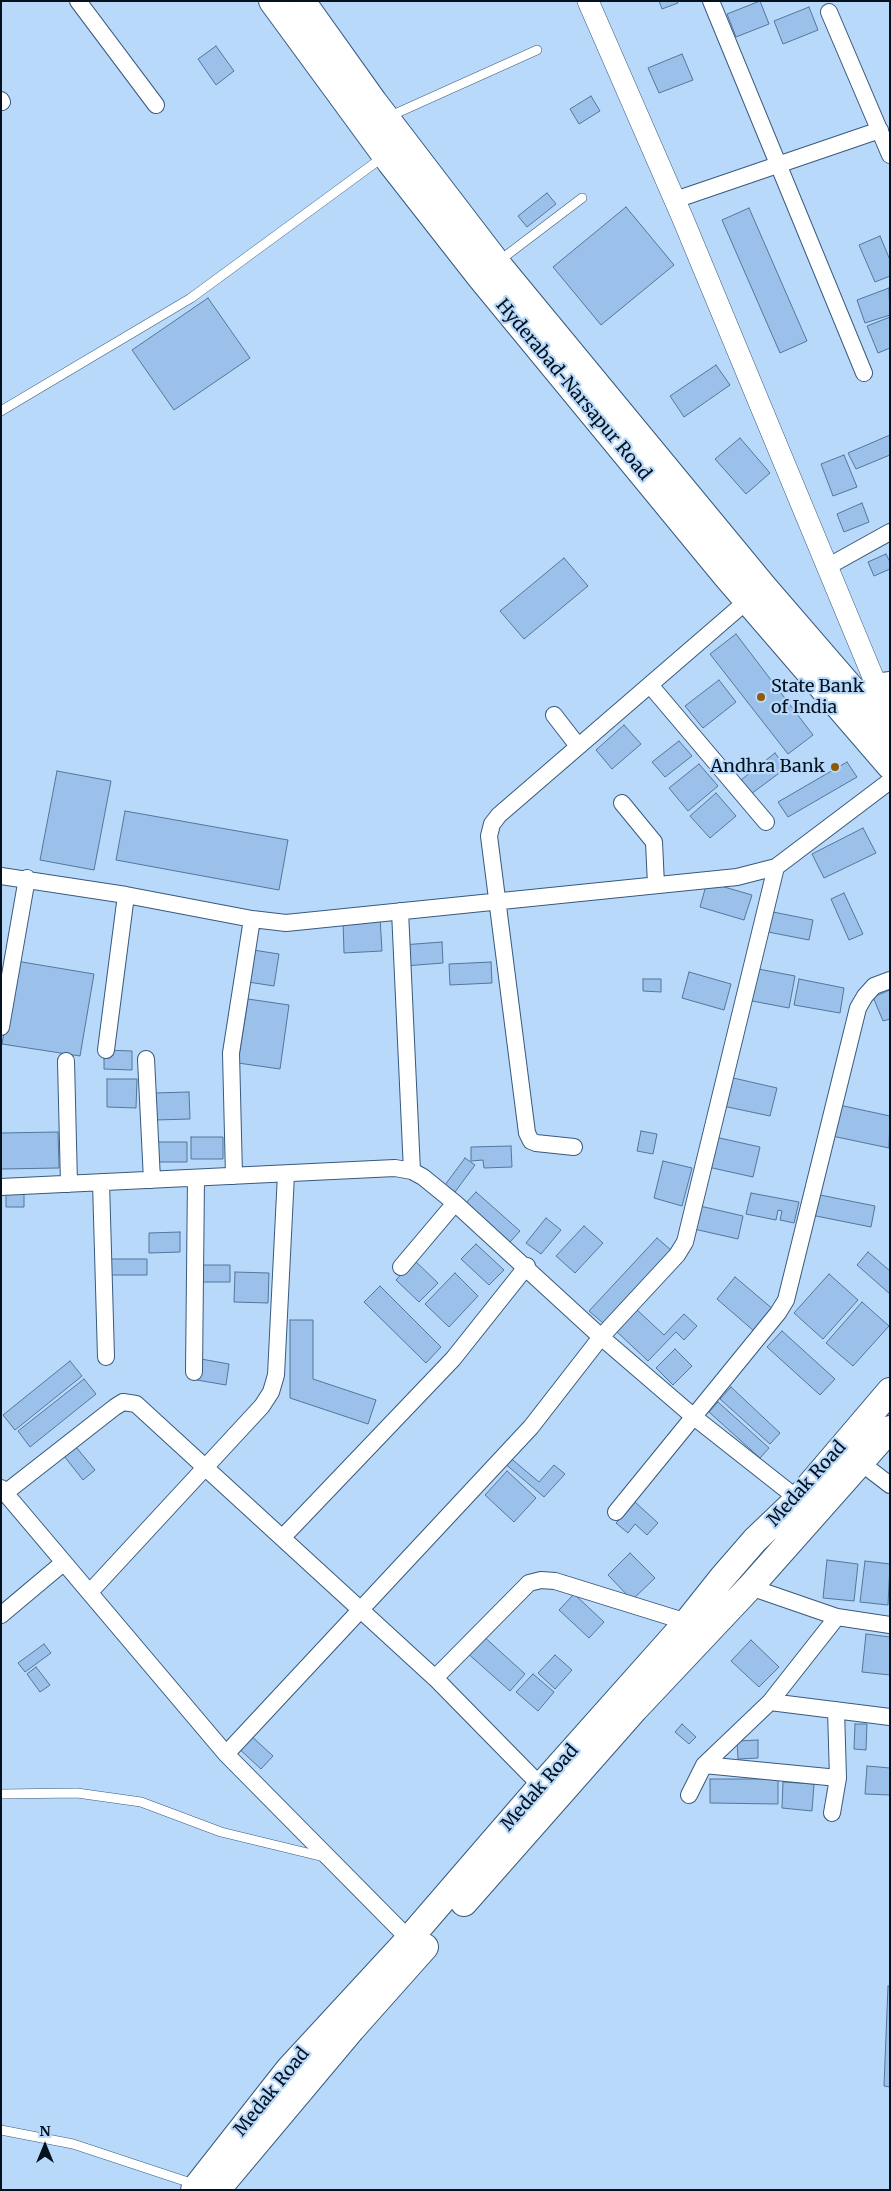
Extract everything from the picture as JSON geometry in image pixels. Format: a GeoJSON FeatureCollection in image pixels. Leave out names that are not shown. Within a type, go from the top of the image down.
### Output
{"type":"FeatureCollection","features":[{"type":"Feature","properties":{"kind":"main road","name":"Hyderabad-Narsapur Road"},"geometry":{"type":"LineString","coordinates":[[272,1],[385,155],[486,285],[748,600],[890,766]]}},
{"type":"Feature","properties":{"kind":"main road","name":"Hyderabad-Narsapur Road"},"geometry":{"type":"LineString","coordinates":[[302,1],[386,118],[497,263],[759,581],[890,733]]}},
{"type":"Feature","properties":{"kind":"main road","name":"Medak Road"},"geometry":{"type":"LineString","coordinates":[[203,2188],[289,2069],[409,1939],[686,1622],[714,1606],[755,1540],[798,1499],[890,1391]]}},
{"type":"Feature","properties":{"kind":"main road"},"geometry":{"type":"LineString","coordinates":[[203,2188],[352,2029],[635,1709],[714,1606],[750,1587],[890,1429]]}},
{"type":"Feature","properties":{"kind":"street"},"geometry":{"type":"LineString","coordinates":[[78,1],[156,105]]}},
{"type":"Feature","properties":{"kind":"street"},"geometry":{"type":"LineString","coordinates":[[588,1],[675,200],[827,567],[882,681],[890,718]]}},
{"type":"Feature","properties":{"kind":"street"},"geometry":{"type":"LineString","coordinates":[[711,1],[864,373]]}},
{"type":"Feature","properties":{"kind":"street"},"geometry":{"type":"LineString","coordinates":[[829,12],[890,155]]}},
{"type":"Feature","properties":{"kind":"street"},"geometry":{"type":"LineString","coordinates":[[675,200],[880,130]]}},
{"type":"Feature","properties":{"kind":"street"},"geometry":{"type":"LineString","coordinates":[[827,567],[890,532]]}},
{"type":"Feature","properties":{"kind":"street"},"geometry":{"type":"LineString","coordinates":[[574,1147],[536,1144],[531,1141],[527,1132],[489,836],[492,824],[578,746],[748,600]]}},
{"type":"Feature","properties":{"kind":"street"},"geometry":{"type":"LineString","coordinates":[[650,685],[766,822]]}},
{"type":"Feature","properties":{"kind":"street"},"geometry":{"type":"LineString","coordinates":[[554,714],[578,746]]}},
{"type":"Feature","properties":{"kind":"street"},"geometry":{"type":"LineString","coordinates":[[1,876],[28,878],[126,894],[252,919],[286,923],[737,877],[776,867],[890,781]]}},
{"type":"Feature","properties":{"kind":"street"},"geometry":{"type":"LineString","coordinates":[[622,803],[654,842],[656,885]]}},
{"type":"Feature","properties":{"kind":"street"},"geometry":{"type":"LineString","coordinates":[[226,1754],[532,1427],[601,1337],[677,1254],[685,1242],[776,867]]}},
{"type":"Feature","properties":{"kind":"street"},"geometry":{"type":"LineString","coordinates":[[1,1028],[28,878]]}},
{"type":"Feature","properties":{"kind":"street"},"geometry":{"type":"LineString","coordinates":[[106,1050],[126,894]]}},
{"type":"Feature","properties":{"kind":"street"},"geometry":{"type":"LineString","coordinates":[[400,912],[412,1171]]}},
{"type":"Feature","properties":{"kind":"street"},"geometry":{"type":"LineString","coordinates":[[234,1176],[231,1053],[252,919]]}},
{"type":"Feature","properties":{"kind":"street"},"geometry":{"type":"LineString","coordinates":[[616,1512],[778,1313],[786,1300],[858,1008],[874,986],[890,980]]}},
{"type":"Feature","properties":{"kind":"street"},"geometry":{"type":"LineString","coordinates":[[146,1059],[152,1180]]}},
{"type":"Feature","properties":{"kind":"street"},"geometry":{"type":"LineString","coordinates":[[66,1061],[69,1184]]}},
{"type":"Feature","properties":{"kind":"street"},"geometry":{"type":"LineString","coordinates":[[1,1187],[394,1168],[412,1171],[423,1177],[455,1202],[527,1266],[601,1337],[694,1417],[798,1499]]}},
{"type":"Feature","properties":{"kind":"street"},"geometry":{"type":"LineString","coordinates":[[90,1592],[262,1406],[271,1392],[276,1375],[286,1174]]}},
{"type":"Feature","properties":{"kind":"street"},"geometry":{"type":"LineString","coordinates":[[194,1372],[196,1178]]}},
{"type":"Feature","properties":{"kind":"street"},"geometry":{"type":"LineString","coordinates":[[102,1182],[106,1357]]}},
{"type":"Feature","properties":{"kind":"street"},"geometry":{"type":"LineString","coordinates":[[401,1267],[455,1202]]}},
{"type":"Feature","properties":{"kind":"street"},"geometry":{"type":"LineString","coordinates":[[282,1538],[452,1359],[527,1266]]}},
{"type":"Feature","properties":{"kind":"street"},"geometry":{"type":"LineString","coordinates":[[409,1939],[226,1754],[3,1490],[115,1407],[124,1402],[136,1404],[435,1678],[541,1786]]}},
{"type":"Feature","properties":{"kind":"street"},"geometry":{"type":"LineString","coordinates":[[860,1462],[890,1485]]}},
{"type":"Feature","properties":{"kind":"street"},"geometry":{"type":"LineString","coordinates":[[1,1615],[63,1562]]}},
{"type":"Feature","properties":{"kind":"street"},"geometry":{"type":"LineString","coordinates":[[435,1678],[529,1583],[541,1580],[555,1581],[686,1622]]}},
{"type":"Feature","properties":{"kind":"street"},"geometry":{"type":"LineString","coordinates":[[750,1587],[837,1617],[890,1625]]}},
{"type":"Feature","properties":{"kind":"street"},"geometry":{"type":"LineString","coordinates":[[689,1795],[704,1766],[770,1702],[837,1617]]}},
{"type":"Feature","properties":{"kind":"street"},"geometry":{"type":"LineString","coordinates":[[770,1702],[890,1717]]}},
{"type":"Feature","properties":{"kind":"street"},"geometry":{"type":"LineString","coordinates":[[832,1813],[838,1778],[836,1710]]}},
{"type":"Feature","properties":{"kind":"street"},"geometry":{"type":"LineString","coordinates":[[704,1766],[838,1778]]}},
{"type":"Feature","properties":{"kind":"lane"},"geometry":{"type":"LineString","coordinates":[[386,118],[537,50]]}},
{"type":"Feature","properties":{"kind":"lane"},"geometry":{"type":"LineString","coordinates":[[1,411],[191,298],[385,155]]}},
{"type":"Feature","properties":{"kind":"lane"},"geometry":{"type":"LineString","coordinates":[[497,263],[582,198]]}},
{"type":"Feature","properties":{"kind":"lane"},"geometry":{"type":"LineString","coordinates":[[1,1794],[76,1793],[141,1802],[221,1832],[329,1858]]}},
{"type":"Feature","properties":{"kind":"lane"},"geometry":{"type":"LineString","coordinates":[[1,2130],[73,2144],[203,2188]]}},
{"type":"Feature","properties":{"kind":"building"},"geometry":{"type":"Polygon","coordinates":[[[659,1],[677,1],[678,3],[662,9],[659,1]]]}},
{"type":"Feature","properties":{"kind":"building"},"geometry":{"type":"Polygon","coordinates":[[[760,1],[769,24],[736,37],[727,14],[760,1]]]}},
{"type":"Feature","properties":{"kind":"building"},"geometry":{"type":"Polygon","coordinates":[[[809,7],[818,30],[783,44],[774,21],[809,7]]]}},
{"type":"Feature","properties":{"kind":"building"},"geometry":{"type":"Polygon","coordinates":[[[216,46],[234,71],[216,85],[198,59],[216,46]]]}},
{"type":"Feature","properties":{"kind":"building"},"geometry":{"type":"Polygon","coordinates":[[[682,54],[693,80],[659,93],[648,68],[682,54]]]}},
{"type":"Feature","properties":{"kind":"building"},"geometry":{"type":"Polygon","coordinates":[[[591,96],[600,111],[579,124],[570,109],[591,96]]]}},
{"type":"Feature","properties":{"kind":"building"},"geometry":{"type":"Polygon","coordinates":[[[547,193],[556,204],[527,227],[518,216],[547,193]]]}},
{"type":"Feature","properties":{"kind":"building"},"geometry":{"type":"Polygon","coordinates":[[[626,207],[674,265],[601,325],[553,267],[626,207]]]}},
{"type":"Feature","properties":{"kind":"building"},"geometry":{"type":"Polygon","coordinates":[[[749,208],[807,341],[780,353],[722,220],[749,208]]]}},
{"type":"Feature","properties":{"kind":"building"},"geometry":{"type":"Polygon","coordinates":[[[880,236],[890,260],[890,276],[875,282],[859,245],[880,236]]]}},
{"type":"Feature","properties":{"kind":"building"},"geometry":{"type":"Polygon","coordinates":[[[889,288],[890,315],[865,323],[857,300],[889,288]]]}},
{"type":"Feature","properties":{"kind":"building"},"geometry":{"type":"Polygon","coordinates":[[[208,298],[250,358],[174,410],[132,350],[208,298]]]}},
{"type":"Feature","properties":{"kind":"building"},"geometry":{"type":"Polygon","coordinates":[[[890,317],[890,348],[878,353],[867,326],[890,317]]]}},
{"type":"Feature","properties":{"kind":"building"},"geometry":{"type":"Polygon","coordinates":[[[716,365],[730,385],[684,417],[670,396],[716,365]]]}},
{"type":"Feature","properties":{"kind":"building"},"geometry":{"type":"Polygon","coordinates":[[[890,435],[890,455],[856,469],[848,453],[890,435]]]}},
{"type":"Feature","properties":{"kind":"building"},"geometry":{"type":"Polygon","coordinates":[[[740,438],[770,473],[746,494],[715,459],[740,438]]]}},
{"type":"Feature","properties":{"kind":"building"},"geometry":{"type":"Polygon","coordinates":[[[844,455],[857,487],[833,496],[821,464],[844,455]]]}},
{"type":"Feature","properties":{"kind":"building"},"geometry":{"type":"Polygon","coordinates":[[[862,503],[869,522],[844,532],[837,514],[862,503]]]}},
{"type":"Feature","properties":{"kind":"building"},"geometry":{"type":"Polygon","coordinates":[[[886,554],[890,562],[890,569],[874,576],[868,562],[886,554]]]}},
{"type":"Feature","properties":{"kind":"building"},"geometry":{"type":"Polygon","coordinates":[[[564,558],[588,586],[524,639],[500,611],[564,558]]]}},
{"type":"Feature","properties":{"kind":"building"},"geometry":{"type":"Polygon","coordinates":[[[736,634],[813,735],[788,754],[710,654],[736,634]]]}},
{"type":"Feature","properties":{"kind":"building"},"geometry":{"type":"Polygon","coordinates":[[[719,680],[736,702],[703,728],[685,706],[719,680]]]}},
{"type":"Feature","properties":{"kind":"building"},"geometry":{"type":"Polygon","coordinates":[[[624,725],[641,744],[612,769],[596,750],[624,725]]]}},
{"type":"Feature","properties":{"kind":"building"},"geometry":{"type":"Polygon","coordinates":[[[679,741],[692,756],[665,777],[652,762],[679,741]]]}},
{"type":"Feature","properties":{"kind":"building"},"geometry":{"type":"Polygon","coordinates":[[[775,753],[786,768],[751,794],[741,780],[775,753]]]}},
{"type":"Feature","properties":{"kind":"building"},"geometry":{"type":"Polygon","coordinates":[[[847,762],[857,777],[788,817],[778,802],[847,762]]]}},
{"type":"Feature","properties":{"kind":"building"},"geometry":{"type":"Polygon","coordinates":[[[699,764],[718,786],[688,811],[669,788],[699,764]]]}},
{"type":"Feature","properties":{"kind":"building"},"geometry":{"type":"Polygon","coordinates":[[[57,771],[111,781],[94,870],[40,860],[57,771]]]}},
{"type":"Feature","properties":{"kind":"building"},"geometry":{"type":"Polygon","coordinates":[[[716,793],[736,816],[710,838],[690,816],[716,793]]]}},
{"type":"Feature","properties":{"kind":"building"},"geometry":{"type":"Polygon","coordinates":[[[125,811],[288,840],[279,890],[116,860],[125,811]]]}},
{"type":"Feature","properties":{"kind":"building"},"geometry":{"type":"Polygon","coordinates":[[[863,828],[876,853],[824,878],[812,854],[863,828]]]}},
{"type":"Feature","properties":{"kind":"building"},"geometry":{"type":"Polygon","coordinates":[[[707,882],[752,895],[744,920],[700,907],[707,882]]]}},
{"type":"Feature","properties":{"kind":"building"},"geometry":{"type":"Polygon","coordinates":[[[844,893],[863,934],[849,940],[831,899],[844,893]]]}},
{"type":"Feature","properties":{"kind":"building"},"geometry":{"type":"Polygon","coordinates":[[[768,911],[813,920],[809,940],[763,931],[768,911]]]}},
{"type":"Feature","properties":{"kind":"building"},"geometry":{"type":"Polygon","coordinates":[[[380,917],[382,951],[344,953],[343,919],[380,917]]]}},
{"type":"Feature","properties":{"kind":"building"},"geometry":{"type":"Polygon","coordinates":[[[442,942],[443,963],[404,966],[402,945],[442,942]]]}},
{"type":"Feature","properties":{"kind":"building"},"geometry":{"type":"Polygon","coordinates":[[[253,950],[279,954],[274,986],[248,982],[253,950]]]}},
{"type":"Feature","properties":{"kind":"building"},"geometry":{"type":"Polygon","coordinates":[[[16,961],[94,974],[80,1056],[2,1044],[16,961]]]}},
{"type":"Feature","properties":{"kind":"building"},"geometry":{"type":"Polygon","coordinates":[[[491,962],[492,983],[450,985],[449,964],[491,962]]]}},
{"type":"Feature","properties":{"kind":"building"},"geometry":{"type":"Polygon","coordinates":[[[753,968],[795,976],[789,1008],[747,1000],[753,968]]]}},
{"type":"Feature","properties":{"kind":"building"},"geometry":{"type":"Polygon","coordinates":[[[689,972],[731,984],[724,1010],[682,998],[689,972]]]}},
{"type":"Feature","properties":{"kind":"building"},"geometry":{"type":"Polygon","coordinates":[[[643,979],[661,979],[661,992],[643,991],[643,979]]]}},
{"type":"Feature","properties":{"kind":"building"},"geometry":{"type":"Polygon","coordinates":[[[799,979],[844,988],[840,1013],[794,1005],[799,979]]]}},
{"type":"Feature","properties":{"kind":"building"},"geometry":{"type":"Polygon","coordinates":[[[890,990],[890,1019],[883,1021],[873,997],[890,990]]]}},
{"type":"Feature","properties":{"kind":"building"},"geometry":{"type":"Polygon","coordinates":[[[248,999],[289,1005],[280,1069],[238,1063],[248,999]]]}},
{"type":"Feature","properties":{"kind":"building"},"geometry":{"type":"Polygon","coordinates":[[[104,1050],[132,1051],[132,1070],[104,1069],[104,1050]]]}},
{"type":"Feature","properties":{"kind":"building"},"geometry":{"type":"Polygon","coordinates":[[[729,1077],[777,1088],[770,1116],[723,1106],[729,1077]]]}},
{"type":"Feature","properties":{"kind":"building"},"geometry":{"type":"Polygon","coordinates":[[[107,1079],[137,1079],[136,1108],[107,1107],[107,1079]]]}},
{"type":"Feature","properties":{"kind":"building"},"geometry":{"type":"Polygon","coordinates":[[[189,1092],[190,1119],[155,1120],[154,1093],[189,1092]]]}},
{"type":"Feature","properties":{"kind":"building"},"geometry":{"type":"Polygon","coordinates":[[[839,1105],[890,1116],[889,1148],[832,1136],[839,1105]]]}},
{"type":"Feature","properties":{"kind":"building"},"geometry":{"type":"Polygon","coordinates":[[[641,1131],[657,1134],[653,1154],[637,1151],[641,1131]]]}},
{"type":"Feature","properties":{"kind":"building"},"geometry":{"type":"Polygon","coordinates":[[[58,1132],[59,1168],[1,1169],[1,1133],[58,1132]]]}},
{"type":"Feature","properties":{"kind":"building"},"geometry":{"type":"Polygon","coordinates":[[[191,1137],[223,1137],[223,1159],[191,1159],[191,1137]]]}},
{"type":"Feature","properties":{"kind":"building"},"geometry":{"type":"Polygon","coordinates":[[[715,1137],[760,1147],[753,1177],[708,1167],[715,1137]]]}},
{"type":"Feature","properties":{"kind":"building"},"geometry":{"type":"Polygon","coordinates":[[[155,1142],[187,1142],[187,1162],[155,1162],[155,1142]]]}},
{"type":"Feature","properties":{"kind":"building"},"geometry":{"type":"Polygon","coordinates":[[[511,1146],[512,1167],[484,1168],[483,1160],[471,1161],[471,1147],[511,1146]]]}},
{"type":"Feature","properties":{"kind":"building"},"geometry":{"type":"Polygon","coordinates":[[[465,1158],[475,1165],[455,1192],[445,1185],[465,1158]]]}},
{"type":"Feature","properties":{"kind":"building"},"geometry":{"type":"Polygon","coordinates":[[[663,1161],[692,1168],[682,1206],[654,1198],[663,1161]]]}},
{"type":"Feature","properties":{"kind":"building"},"geometry":{"type":"Polygon","coordinates":[[[6,1188],[24,1188],[24,1207],[6,1207],[6,1188]]]}},
{"type":"Feature","properties":{"kind":"building"},"geometry":{"type":"Polygon","coordinates":[[[476,1192],[520,1231],[510,1242],[466,1203],[476,1192]]]}},
{"type":"Feature","properties":{"kind":"building"},"geometry":{"type":"Polygon","coordinates":[[[751,1193],[799,1202],[794,1223],[780,1220],[782,1211],[778,1210],[776,1220],[746,1214],[751,1193]]]}},
{"type":"Feature","properties":{"kind":"building"},"geometry":{"type":"Polygon","coordinates":[[[815,1194],[875,1206],[871,1227],[811,1215],[815,1194]]]}},
{"type":"Feature","properties":{"kind":"building"},"geometry":{"type":"Polygon","coordinates":[[[700,1206],[743,1216],[738,1239],[694,1229],[700,1206]]]}},
{"type":"Feature","properties":{"kind":"building"},"geometry":{"type":"Polygon","coordinates":[[[546,1218],[561,1230],[541,1254],[526,1243],[546,1218]]]}},
{"type":"Feature","properties":{"kind":"building"},"geometry":{"type":"Polygon","coordinates":[[[584,1226],[603,1243],[575,1273],[556,1256],[584,1226]]]}},
{"type":"Feature","properties":{"kind":"building"},"geometry":{"type":"Polygon","coordinates":[[[180,1232],[180,1252],[149,1253],[149,1233],[180,1232]]]}},
{"type":"Feature","properties":{"kind":"building"},"geometry":{"type":"Polygon","coordinates":[[[657,1238],[671,1250],[603,1323],[589,1311],[657,1238]]]}},
{"type":"Feature","properties":{"kind":"building"},"geometry":{"type":"Polygon","coordinates":[[[476,1244],[504,1270],[489,1285],[461,1259],[476,1244]]]}},
{"type":"Feature","properties":{"kind":"building"},"geometry":{"type":"Polygon","coordinates":[[[868,1252],[890,1271],[890,1294],[857,1265],[868,1252]]]}},
{"type":"Feature","properties":{"kind":"building"},"geometry":{"type":"Polygon","coordinates":[[[107,1259],[147,1259],[147,1275],[107,1275],[107,1259]]]}},
{"type":"Feature","properties":{"kind":"building"},"geometry":{"type":"Polygon","coordinates":[[[414,1260],[438,1283],[419,1302],[396,1280],[414,1260]]]}},
{"type":"Feature","properties":{"kind":"building"},"geometry":{"type":"Polygon","coordinates":[[[196,1265],[230,1265],[230,1282],[196,1282],[196,1265]]]}},
{"type":"Feature","properties":{"kind":"building"},"geometry":{"type":"Polygon","coordinates":[[[235,1272],[269,1273],[268,1303],[234,1302],[235,1272]]]}},
{"type":"Feature","properties":{"kind":"building"},"geometry":{"type":"Polygon","coordinates":[[[455,1273],[478,1296],[449,1327],[425,1304],[455,1273]]]}},
{"type":"Feature","properties":{"kind":"building"},"geometry":{"type":"Polygon","coordinates":[[[829,1274],[858,1300],[823,1339],[794,1313],[829,1274]]]}},
{"type":"Feature","properties":{"kind":"building"},"geometry":{"type":"Polygon","coordinates":[[[735,1277],[774,1310],[755,1332],[717,1299],[735,1277]]]}},
{"type":"Feature","properties":{"kind":"building"},"geometry":{"type":"Polygon","coordinates":[[[380,1286],[441,1347],[426,1363],[364,1302],[380,1286]]]}},
{"type":"Feature","properties":{"kind":"building"},"geometry":{"type":"Polygon","coordinates":[[[862,1302],[889,1326],[853,1366],[826,1343],[862,1302]]]}},
{"type":"Feature","properties":{"kind":"building"},"geometry":{"type":"Polygon","coordinates":[[[635,1308],[664,1335],[684,1314],[697,1326],[684,1340],[676,1332],[648,1361],[615,1330],[635,1308]]]}},
{"type":"Feature","properties":{"kind":"building"},"geometry":{"type":"Polygon","coordinates":[[[290,1320],[313,1320],[313,1379],[376,1400],[368,1424],[290,1398],[290,1320]]]}},
{"type":"Feature","properties":{"kind":"building"},"geometry":{"type":"Polygon","coordinates":[[[782,1331],[835,1379],[820,1395],[767,1347],[782,1331]]]}},
{"type":"Feature","properties":{"kind":"building"},"geometry":{"type":"Polygon","coordinates":[[[675,1349],[692,1366],[673,1385],[656,1368],[675,1349]]]}},
{"type":"Feature","properties":{"kind":"building"},"geometry":{"type":"Polygon","coordinates":[[[201,1359],[229,1364],[226,1385],[197,1380],[201,1359]]]}},
{"type":"Feature","properties":{"kind":"building"},"geometry":{"type":"Polygon","coordinates":[[[70,1361],[82,1376],[15,1430],[3,1415],[70,1361]]]}},
{"type":"Feature","properties":{"kind":"building"},"geometry":{"type":"Polygon","coordinates":[[[84,1379],[96,1394],[30,1447],[18,1431],[84,1379]]]}},
{"type":"Feature","properties":{"kind":"building"},"geometry":{"type":"Polygon","coordinates":[[[731,1387],[780,1433],[770,1444],[720,1399],[731,1387]]]}},
{"type":"Feature","properties":{"kind":"building"},"geometry":{"type":"Polygon","coordinates":[[[718,1402],[769,1448],[760,1458],[709,1412],[718,1402]]]}},
{"type":"Feature","properties":{"kind":"building"},"geometry":{"type":"Polygon","coordinates":[[[76,1447],[95,1470],[83,1480],[64,1456],[76,1447]]]}},
{"type":"Feature","properties":{"kind":"building"},"geometry":{"type":"Polygon","coordinates":[[[508,1456],[539,1482],[554,1465],[565,1474],[544,1497],[503,1462],[508,1456]]]}},
{"type":"Feature","properties":{"kind":"building"},"geometry":{"type":"Polygon","coordinates":[[[507,1471],[536,1498],[514,1522],[485,1495],[507,1471]]]}},
{"type":"Feature","properties":{"kind":"building"},"geometry":{"type":"Polygon","coordinates":[[[635,1502],[658,1523],[647,1535],[635,1524],[628,1533],[616,1523],[635,1502]]]}},
{"type":"Feature","properties":{"kind":"building"},"geometry":{"type":"Polygon","coordinates":[[[630,1553],[655,1578],[632,1600],[608,1575],[630,1553]]]}},
{"type":"Feature","properties":{"kind":"building"},"geometry":{"type":"Polygon","coordinates":[[[827,1560],[858,1564],[854,1601],[823,1598],[827,1560]]]}},
{"type":"Feature","properties":{"kind":"building"},"geometry":{"type":"Polygon","coordinates":[[[865,1561],[890,1564],[888,1605],[860,1602],[865,1561]]]}},
{"type":"Feature","properties":{"kind":"building"},"geometry":{"type":"Polygon","coordinates":[[[574,1594],[604,1622],[589,1638],[559,1610],[574,1594]]]}},
{"type":"Feature","properties":{"kind":"building"},"geometry":{"type":"Polygon","coordinates":[[[481,1634],[525,1674],[510,1691],[465,1651],[481,1634]]]}},
{"type":"Feature","properties":{"kind":"building"},"geometry":{"type":"Polygon","coordinates":[[[866,1634],[890,1637],[890,1675],[862,1672],[866,1634]]]}},
{"type":"Feature","properties":{"kind":"building"},"geometry":{"type":"Polygon","coordinates":[[[751,1640],[779,1667],[759,1687],[731,1661],[751,1640]]]}},
{"type":"Feature","properties":{"kind":"building"},"geometry":{"type":"Polygon","coordinates":[[[44,1644],[51,1653],[25,1672],[18,1663],[44,1644]]]}},
{"type":"Feature","properties":{"kind":"building"},"geometry":{"type":"Polygon","coordinates":[[[555,1655],[572,1670],[555,1689],[538,1673],[555,1655]]]}},
{"type":"Feature","properties":{"kind":"building"},"geometry":{"type":"Polygon","coordinates":[[[36,1667],[50,1685],[40,1692],[27,1674],[36,1667]]]}},
{"type":"Feature","properties":{"kind":"building"},"geometry":{"type":"Polygon","coordinates":[[[533,1674],[554,1692],[538,1711],[516,1692],[533,1674]]]}},
{"type":"Feature","properties":{"kind":"building"},"geometry":{"type":"Polygon","coordinates":[[[682,1724],[696,1737],[689,1744],[675,1732],[682,1724]]]}},
{"type":"Feature","properties":{"kind":"building"},"geometry":{"type":"Polygon","coordinates":[[[855,1724],[867,1724],[866,1750],[854,1749],[855,1724]]]}},
{"type":"Feature","properties":{"kind":"building"},"geometry":{"type":"Polygon","coordinates":[[[248,1733],[273,1756],[261,1769],[236,1746],[248,1733]]]}},
{"type":"Feature","properties":{"kind":"building"},"geometry":{"type":"Polygon","coordinates":[[[758,1740],[758,1758],[738,1759],[737,1741],[758,1740]]]}},
{"type":"Feature","properties":{"kind":"building"},"geometry":{"type":"Polygon","coordinates":[[[867,1766],[890,1768],[890,1795],[865,1794],[867,1766]]]}},
{"type":"Feature","properties":{"kind":"building"},"geometry":{"type":"Polygon","coordinates":[[[710,1779],[778,1779],[778,1804],[710,1803],[710,1779]]]}},
{"type":"Feature","properties":{"kind":"building"},"geometry":{"type":"Polygon","coordinates":[[[783,1782],[814,1784],[812,1811],[782,1808],[783,1782]]]}},
{"type":"Feature","properties":{"kind":"building"},"geometry":{"type":"Polygon","coordinates":[[[888,1986],[890,1986],[890,2087],[884,2086],[888,1986]]]}},
{"type":"Feature","properties":{"kind":"place","name":"State Bank of India"},"geometry":{"type":"Point","coordinates":[761,697]}},
{"type":"Feature","properties":{"kind":"place","name":"Andhra Bank"},"geometry":{"type":"Point","coordinates":[835,767]}}]}
